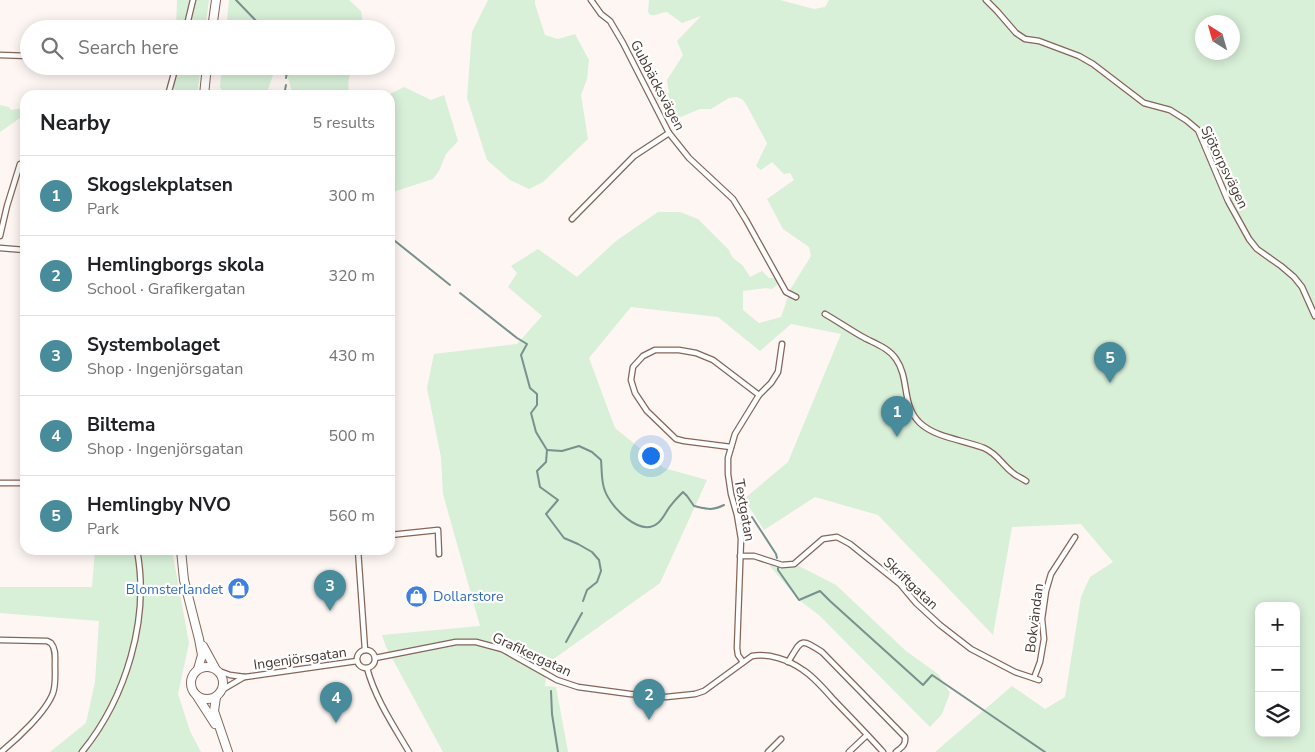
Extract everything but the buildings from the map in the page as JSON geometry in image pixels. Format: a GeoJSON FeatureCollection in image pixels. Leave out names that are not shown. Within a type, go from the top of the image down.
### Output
{"type":"FeatureCollection","features":[{"type":"Feature","properties":{"kind":"main road"},"geometry":{"type":"LineString","coordinates":[[213,20],[216,0]]}},
{"type":"Feature","properties":{"kind":"main road"},"geometry":{"type":"LineString","coordinates":[[205,90],[206,75]]}},
{"type":"Feature","properties":{"kind":"main road"},"geometry":{"type":"LineString","coordinates":[[182,555],[184,580],[202,655],[198,669]]}},
{"type":"Feature","properties":{"kind":"main road"},"geometry":{"type":"LineString","coordinates":[[199,639],[224,680],[222,690],[216,697],[214,711],[228,752]]}},
{"type":"Feature","properties":{"kind":"main road"},"geometry":{"type":"LineString","coordinates":[[217,670],[207,666],[198,669],[194,672],[191,681],[193,691],[221,733]]}},
{"type":"Feature","properties":{"kind":"main road"},"geometry":{"type":"LineString","coordinates":[[196,694],[200,698],[205,699],[216,697]]}},
{"type":"Feature","properties":{"kind":"street"},"geometry":{"type":"LineString","coordinates":[[188,20],[192,0]]}},
{"type":"Feature","properties":{"kind":"street","name":"Gubbäcksvägen"},"geometry":{"type":"LineString","coordinates":[[591,0],[601,14],[610,21],[623,43],[669,133],[689,158],[732,199],[746,220],[786,292],[796,297]]}},
{"type":"Feature","properties":{"kind":"street","name":"Sjötorpsvägen"},"geometry":{"type":"LineString","coordinates":[[986,0],[1016,33],[1025,39],[1038,41],[1079,56],[1093,64],[1144,104],[1170,110],[1198,130],[1225,193],[1249,240],[1257,249],[1294,277],[1302,287],[1315,316]]}},
{"type":"Feature","properties":{"kind":"street"},"geometry":{"type":"LineString","coordinates":[[0,55],[20,56]]}},
{"type":"Feature","properties":{"kind":"street"},"geometry":{"type":"LineString","coordinates":[[169,90],[174,75]]}},
{"type":"Feature","properties":{"kind":"street"},"geometry":{"type":"LineString","coordinates":[[572,219],[634,156],[669,133]]}},
{"type":"Feature","properties":{"kind":"street"},"geometry":{"type":"LineString","coordinates":[[0,236],[20,164]]}},
{"type":"Feature","properties":{"kind":"street"},"geometry":{"type":"LineString","coordinates":[[0,248],[20,250]]}},
{"type":"Feature","properties":{"kind":"street"},"geometry":{"type":"LineString","coordinates":[[825,314],[879,345],[895,358],[902,370],[910,408],[921,424],[950,438],[983,448],[999,458],[1013,474],[1026,481]]}},
{"type":"Feature","properties":{"kind":"street","name":"Textgatan"},"geometry":{"type":"LineString","coordinates":[[742,662],[737,648],[741,539],[737,515],[730,494],[728,458],[735,434],[759,396],[778,372],[782,344]]}},
{"type":"Feature","properties":{"kind":"street"},"geometry":{"type":"LineString","coordinates":[[731,447],[684,441],[676,438],[648,411],[635,393],[631,380],[633,367],[643,356],[655,350],[679,350],[696,353],[713,360],[759,396]]}},
{"type":"Feature","properties":{"kind":"street"},"geometry":{"type":"LineString","coordinates":[[0,483],[20,483]]}},
{"type":"Feature","properties":{"kind":"street"},"geometry":{"type":"LineString","coordinates":[[395,534],[438,530],[439,554]]}},
{"type":"Feature","properties":{"kind":"street","name":"Skriftgatan"},"geometry":{"type":"LineString","coordinates":[[740,556],[754,556],[782,565],[794,564],[823,539],[837,537],[850,544],[900,584],[916,603],[940,625],[971,648],[1015,672],[1037,679]]}},
{"type":"Feature","properties":{"kind":"street","name":"Bokvändan"},"geometry":{"type":"LineString","coordinates":[[1037,679],[1044,639],[1042,619],[1046,591],[1051,574],[1075,537]]}},
{"type":"Feature","properties":{"kind":"street"},"geometry":{"type":"LineString","coordinates":[[82,752],[110,711],[130,659],[140,600],[138,555]]}},
{"type":"Feature","properties":{"kind":"street","name":"Ingenjörsgatan"},"geometry":{"type":"LineString","coordinates":[[358,555],[365,650]]}},
{"type":"Feature","properties":{"kind":"street"},"geometry":{"type":"LineString","coordinates":[[0,640],[47,641],[52,643],[55,650],[55,682],[50,700],[26,730],[1,752]]}},
{"type":"Feature","properties":{"kind":"street","name":"Grafikergatan"},"geometry":{"type":"LineString","coordinates":[[375,658],[456,642],[476,642],[502,649],[557,680],[578,687],[666,697],[695,694],[704,691],[752,656],[769,656],[804,670],[883,752]]}},
{"type":"Feature","properties":{"kind":"street"},"geometry":{"type":"LineString","coordinates":[[788,662],[800,644],[804,642],[808,642],[822,652],[904,737],[905,742],[903,746],[896,752]]}},
{"type":"Feature","properties":{"kind":"street"},"geometry":{"type":"LineString","coordinates":[[365,650],[372,652],[375,658],[374,664],[367,668],[360,666],[357,661],[360,652],[365,650]]}},
{"type":"Feature","properties":{"kind":"street","name":"Ingenjörsgatan"},"geometry":{"type":"LineString","coordinates":[[217,670],[230,675],[245,677],[357,661]]}},
{"type":"Feature","properties":{"kind":"street"},"geometry":{"type":"LineString","coordinates":[[367,668],[370,680],[380,701],[409,752]]}},
{"type":"Feature","properties":{"kind":"street","name":"Ingenjörsgatan"},"geometry":{"type":"LineString","coordinates":[[222,690],[245,677]]}},
{"type":"Feature","properties":{"kind":"street"},"geometry":{"type":"LineString","coordinates":[[848,752],[867,734]]}},
{"type":"Feature","properties":{"kind":"street"},"geometry":{"type":"LineString","coordinates":[[768,752],[781,740]]}},
{"type":"Feature","properties":{"kind":"green space"},"geometry":{"type":"Polygon","coordinates":[[[177,0],[209,0],[206,20],[176,20],[177,0]]]}},
{"type":"Feature","properties":{"kind":"green space"},"geometry":{"type":"Polygon","coordinates":[[[229,0],[349,0],[361,11],[362,20],[227,20],[229,0]]]}},
{"type":"Feature","properties":{"kind":"green space"},"geometry":{"type":"Polygon","coordinates":[[[488,0],[535,0],[545,35],[558,39],[575,34],[589,60],[587,79],[581,95],[588,139],[543,182],[529,189],[510,180],[487,160],[467,98],[472,32],[488,0]]]}},
{"type":"Feature","properties":{"kind":"green space"},"geometry":{"type":"Polygon","coordinates":[[[649,0],[780,0],[814,9],[825,7],[829,0],[1315,0],[1315,752],[935,752],[1012,686],[1045,709],[1065,697],[1081,597],[1090,577],[1113,562],[1081,524],[1012,527],[993,635],[878,515],[815,497],[764,530],[744,499],[788,462],[841,334],[791,324],[760,351],[718,317],[631,307],[589,358],[615,428],[664,468],[707,480],[660,583],[548,663],[545,686],[556,687],[568,752],[443,752],[386,647],[382,635],[480,626],[443,494],[441,457],[427,388],[434,354],[517,344],[542,316],[508,287],[517,273],[511,266],[538,249],[577,277],[616,241],[658,212],[680,212],[698,219],[729,250],[750,277],[762,271],[769,278],[776,278],[778,284],[772,289],[743,291],[743,310],[759,323],[781,317],[788,293],[811,256],[809,247],[783,229],[767,199],[794,180],[790,173],[784,174],[772,162],[761,170],[756,166],[767,143],[743,100],[737,97],[729,98],[711,109],[700,109],[671,121],[655,97],[659,92],[669,93],[667,80],[683,55],[677,41],[701,16],[682,23],[667,12],[650,15],[648,12],[649,0]]]}},
{"type":"Feature","properties":{"kind":"green space"},"geometry":{"type":"Polygon","coordinates":[[[175,75],[200,75],[198,90],[174,90],[175,75]]]}},
{"type":"Feature","properties":{"kind":"green space"},"geometry":{"type":"Polygon","coordinates":[[[221,75],[273,75],[268,90],[222,90],[221,75]]]}},
{"type":"Feature","properties":{"kind":"green space"},"geometry":{"type":"Polygon","coordinates":[[[287,75],[350,75],[348,84],[349,90],[292,90],[287,75]]]}},
{"type":"Feature","properties":{"kind":"green space"},"geometry":{"type":"Polygon","coordinates":[[[404,87],[431,100],[444,95],[458,141],[446,154],[439,171],[433,179],[395,191],[395,92],[404,87]]]}},
{"type":"Feature","properties":{"kind":"green space"},"geometry":{"type":"Polygon","coordinates":[[[0,105],[9,107],[11,110],[20,109],[20,118],[0,132],[0,105]]]}},
{"type":"Feature","properties":{"kind":"green space"},"geometry":{"type":"Polygon","coordinates":[[[95,555],[173,555],[189,643],[178,694],[190,731],[201,752],[50,752],[86,723],[95,682],[99,621],[0,613],[0,587],[92,587],[95,555]]]}},
{"type":"Feature","properties":{"kind":"green space"},"geometry":{"type":"Polygon","coordinates":[[[769,565],[782,568],[797,565],[836,585],[906,651],[938,674],[950,693],[942,714],[930,727],[819,615],[799,600],[769,565]]]}},
{"type":"Feature","properties":{"kind":"waterway"},"geometry":{"type":"LineString","coordinates":[[236,0],[255,20]]}},
{"type":"Feature","properties":{"kind":"waterway"},"geometry":{"type":"LineString","coordinates":[[285,90],[286,85]]}},
{"type":"Feature","properties":{"kind":"waterway"},"geometry":{"type":"LineString","coordinates":[[395,241],[450,285]]}},
{"type":"Feature","properties":{"kind":"waterway"},"geometry":{"type":"LineString","coordinates":[[460,293],[527,344],[521,355],[530,388],[537,394],[537,405],[531,413],[536,432],[547,450],[546,462],[537,471],[540,487],[558,500],[546,514],[564,538],[592,552],[599,560],[601,571],[597,582],[587,590],[583,601]]}},
{"type":"Feature","properties":{"kind":"waterway"},"geometry":{"type":"LineString","coordinates":[[547,450],[562,451],[579,446],[592,452],[601,460],[603,484],[608,498],[627,519],[643,527],[651,527],[658,523],[683,492],[694,506],[709,509],[724,505]]}},
{"type":"Feature","properties":{"kind":"waterway"},"geometry":{"type":"LineString","coordinates":[[752,517],[777,558]]}},
{"type":"Feature","properties":{"kind":"waterway"},"geometry":{"type":"LineString","coordinates":[[778,568],[799,600],[820,591],[923,685],[932,675],[1045,752]]}},
{"type":"Feature","properties":{"kind":"waterway"},"geometry":{"type":"LineString","coordinates":[[566,642],[582,613]]}},
{"type":"Feature","properties":{"kind":"waterway"},"geometry":{"type":"LineString","coordinates":[[551,691],[552,714],[558,752]]}},
{"type":"Feature","properties":{"kind":"place","name":"Hemlingby NVO"},"geometry":{"type":"Point","coordinates":[1110,383]}},
{"type":"Feature","properties":{"kind":"place","name":"Skogslekplatsen"},"geometry":{"type":"Point","coordinates":[897,437]}},
{"type":"Feature","properties":{"kind":"place","name":"Blomsterlandet"},"geometry":{"type":"Point","coordinates":[239,589]}},
{"type":"Feature","properties":{"kind":"place","name":"Dollarstore"},"geometry":{"type":"Point","coordinates":[417,596]}},
{"type":"Feature","properties":{"kind":"place","name":"Systembolaget"},"geometry":{"type":"Point","coordinates":[330,611]}},
{"type":"Feature","properties":{"kind":"place","name":"Hemlingborgs skola"},"geometry":{"type":"Point","coordinates":[649,720]}},
{"type":"Feature","properties":{"kind":"place","name":"Biltema"},"geometry":{"type":"Point","coordinates":[336,723]}}]}
